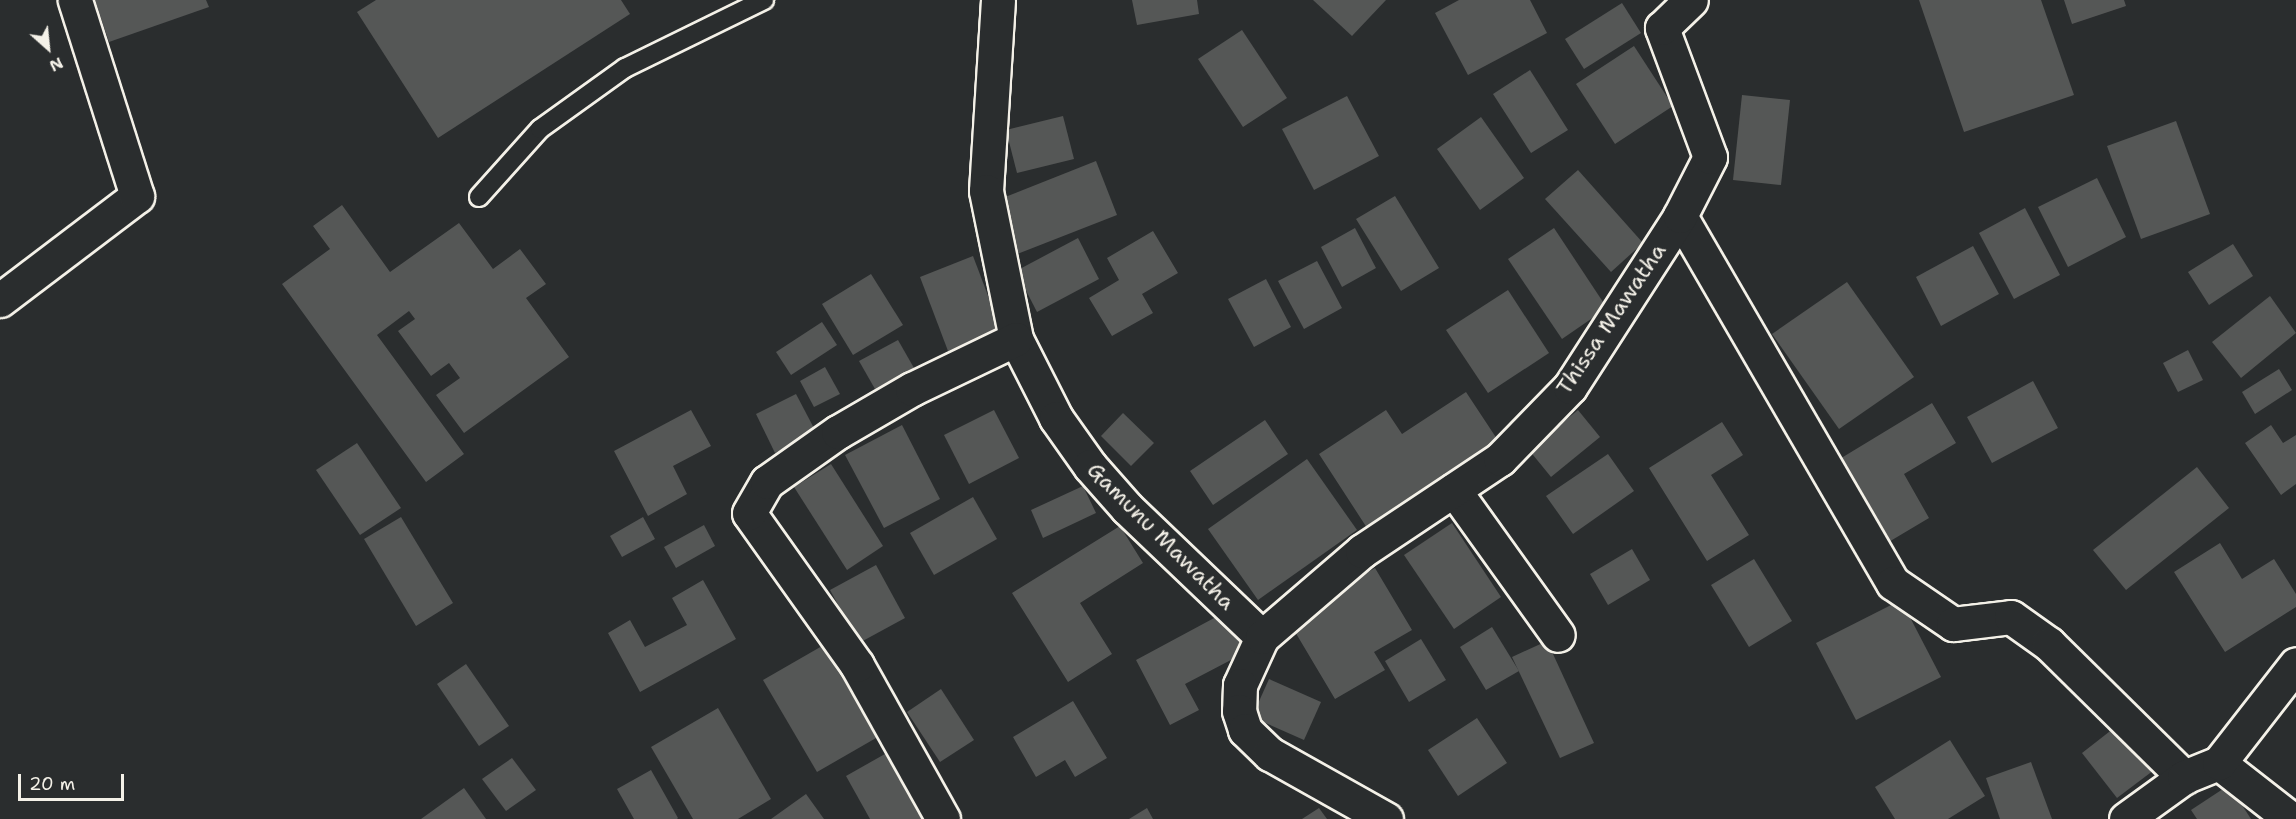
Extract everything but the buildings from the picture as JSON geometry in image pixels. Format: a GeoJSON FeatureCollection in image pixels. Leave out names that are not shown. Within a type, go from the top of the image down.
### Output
{"type":"FeatureCollection","features":[{"type":"Feature","properties":{"kind":"street"},"geometry":{"type":"LineString","coordinates":[[0,300],[137,196],[75,0]]}},
{"type":"Feature","properties":{"kind":"street","name":"Gamunu Mawatha"},"geometry":{"type":"LineString","coordinates":[[998,0],[986,192],[1016,339],[1056,418],[1090,466],[1127,508],[1262,637]]}},
{"type":"Feature","properties":{"kind":"street","name":"Thissa Mawatha"},"geometry":{"type":"LineString","coordinates":[[1262,637],[1362,551],[1500,459],[1570,387],[1680,216],[1710,157],[1662,28],[1691,0]]}},
{"type":"Feature","properties":{"kind":"street"},"geometry":{"type":"LineString","coordinates":[[1680,216],[1893,583],[1953,624],[2011,617],[2049,644],[2184,777]]}},
{"type":"Feature","properties":{"kind":"street"},"geometry":{"type":"LineString","coordinates":[[943,819],[857,665],[749,513],[767,482],[837,432],[1016,339]]}},
{"type":"Feature","properties":{"kind":"street"},"geometry":{"type":"LineString","coordinates":[[1454,490],[1558,635]]}},
{"type":"Feature","properties":{"kind":"street"},"geometry":{"type":"LineString","coordinates":[[1262,637],[1240,685],[1239,711],[1245,730],[1270,754],[1386,819]]}},
{"type":"Feature","properties":{"kind":"street"},"geometry":{"type":"LineString","coordinates":[[2126,819],[2184,777],[2219,763],[2296,664]]}},
{"type":"Feature","properties":{"kind":"street"},"geometry":{"type":"LineString","coordinates":[[2219,763],[2291,819]]}},
{"type":"Feature","properties":{"kind":"lane"},"geometry":{"type":"LineString","coordinates":[[479,197],[540,129],[625,68],[764,0]]}}]}
